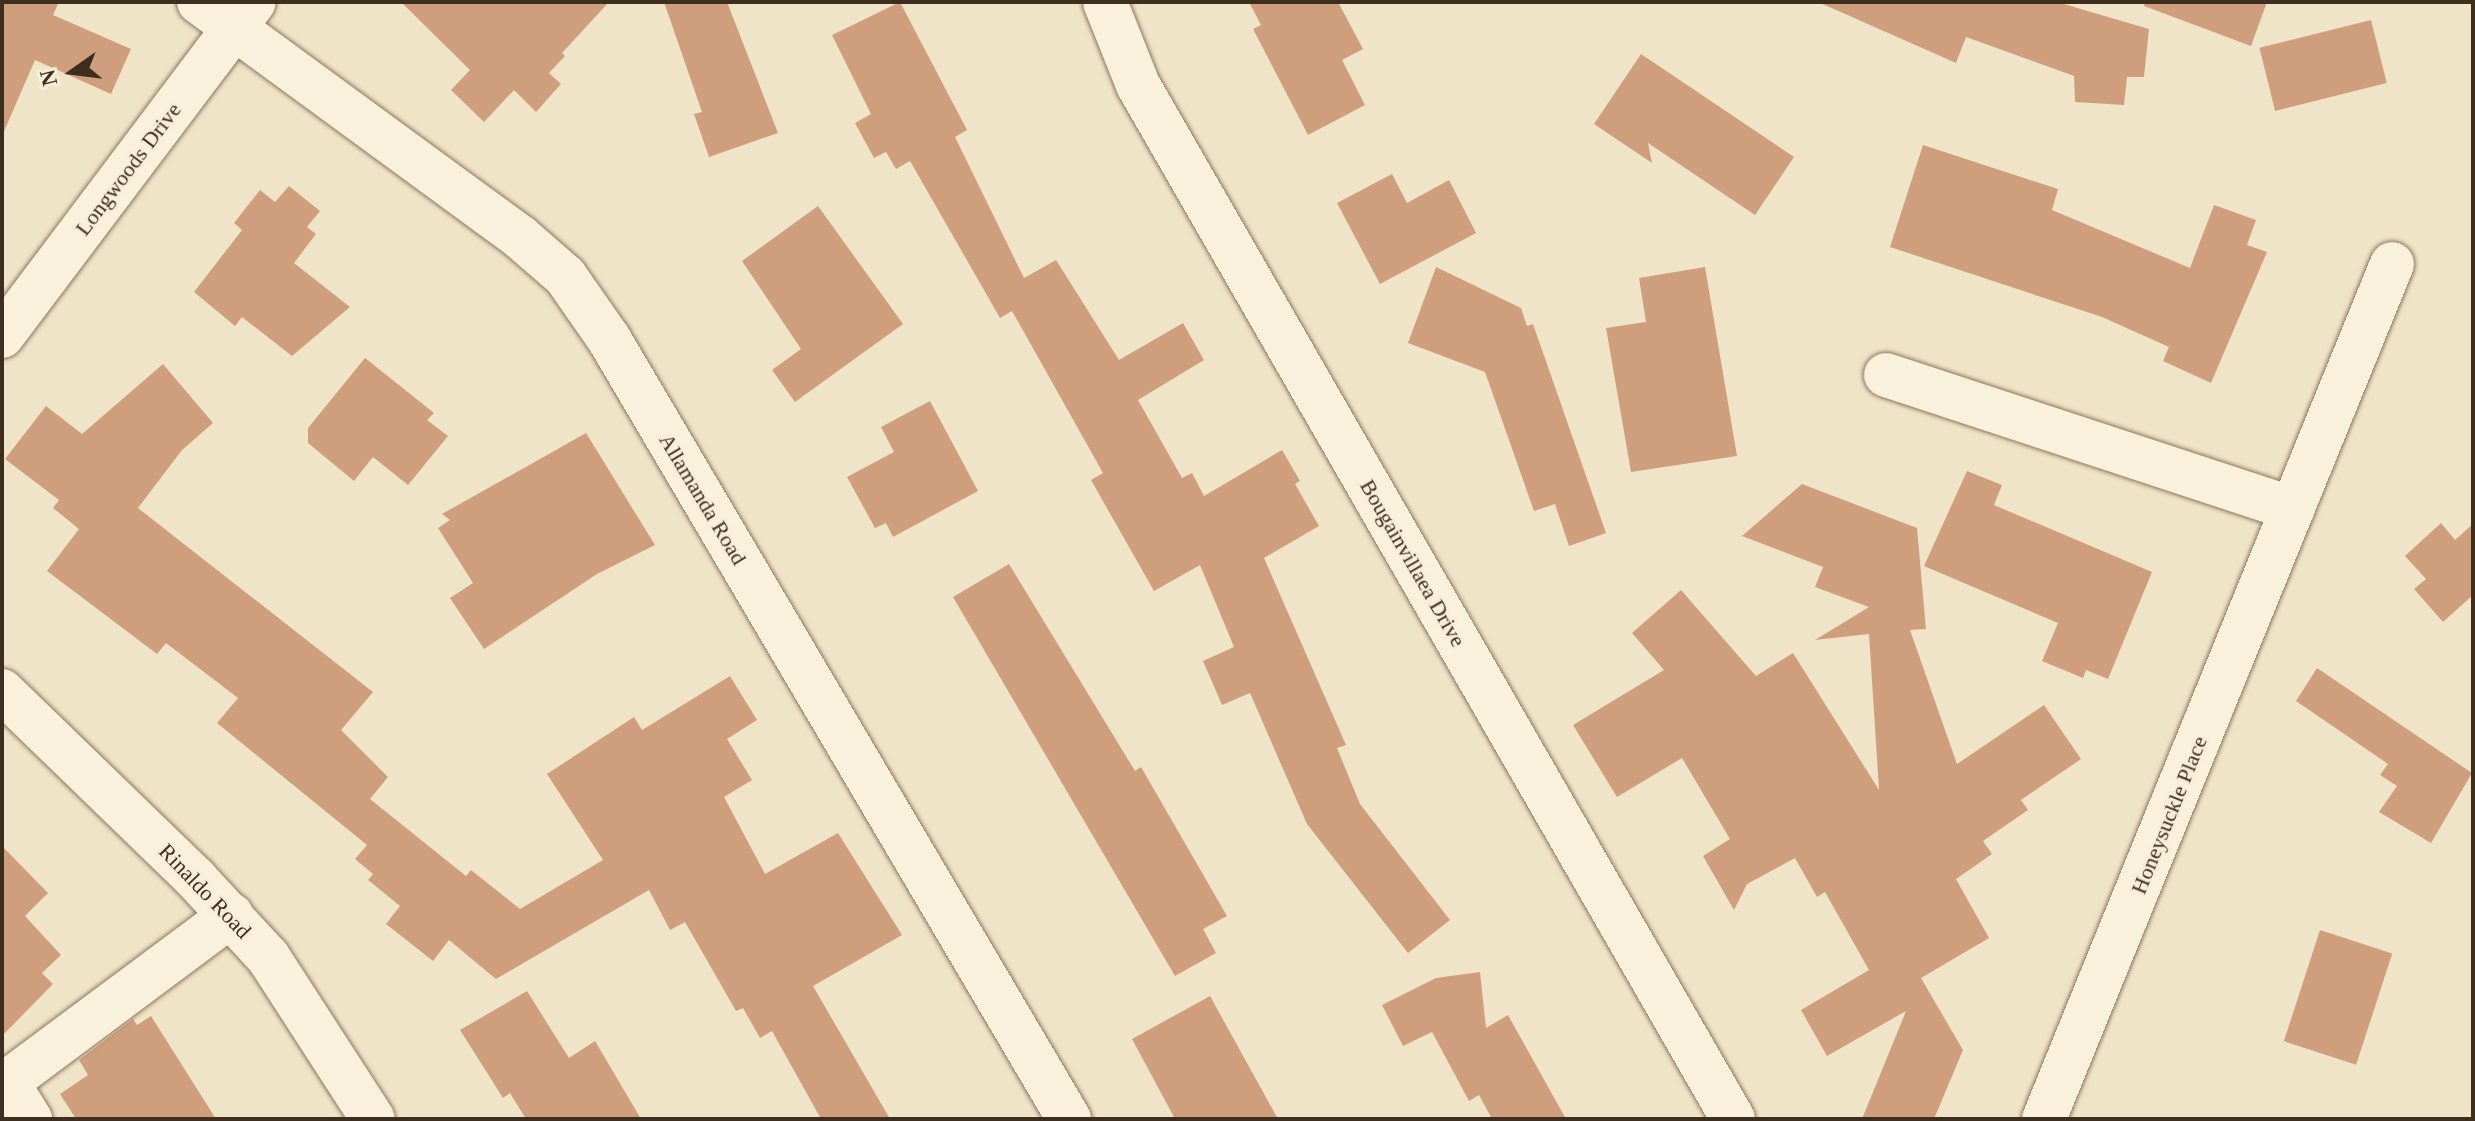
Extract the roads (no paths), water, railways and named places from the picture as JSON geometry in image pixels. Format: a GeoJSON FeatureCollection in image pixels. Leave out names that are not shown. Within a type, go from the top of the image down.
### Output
{"type":"FeatureCollection","features":[{"type":"Feature","properties":{"kind":"street","name":"Allamanda Road"},"geometry":{"type":"LineString","coordinates":[[199,2],[244,16],[565,276],[609,339],[1069,1119]]}},
{"type":"Feature","properties":{"kind":"street","name":"Bougainvillaea Drive"},"geometry":{"type":"LineString","coordinates":[[1105,2],[1138,85],[1733,1119]]}},
{"type":"Feature","properties":{"kind":"street","name":"Longwoods Drive"},"geometry":{"type":"LineString","coordinates":[[2,336],[244,16]]}},
{"type":"Feature","properties":{"kind":"street","name":"Honeysuckle Place"},"geometry":{"type":"LineString","coordinates":[[2044,1119],[2392,264]]}},
{"type":"Feature","properties":{"kind":"street"},"geometry":{"type":"LineString","coordinates":[[1886,375],[2293,509]]}},
{"type":"Feature","properties":{"kind":"street","name":"Rinaldo Road"},"geometry":{"type":"LineString","coordinates":[[2,691],[231,915],[268,957],[373,1119]]}},
{"type":"Feature","properties":{"kind":"street"},"geometry":{"type":"LineString","coordinates":[[30,1119],[5,1084],[231,915]]}}]}
